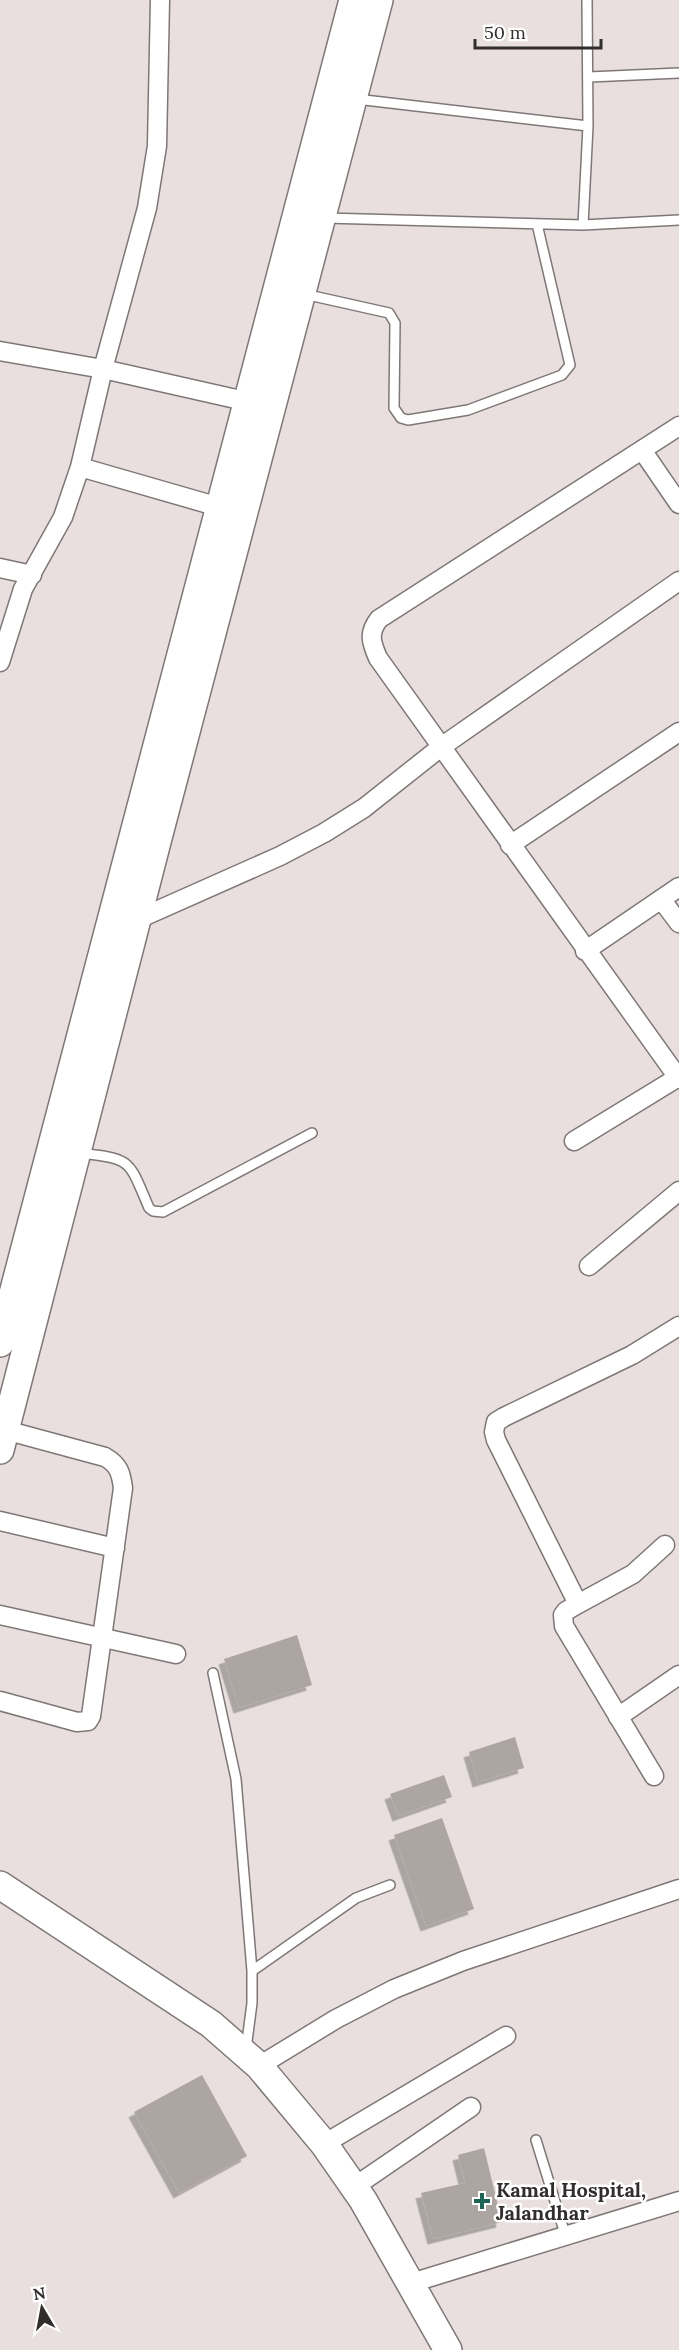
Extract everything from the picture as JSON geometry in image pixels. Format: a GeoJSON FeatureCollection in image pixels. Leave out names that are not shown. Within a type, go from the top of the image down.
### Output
{"type":"FeatureCollection","features":[{"type":"Feature","properties":{"kind":"main road"},"geometry":{"type":"LineString","coordinates":[[0,1343],[117,946],[317,186],[353,0]]}},
{"type":"Feature","properties":{"kind":"main road"},"geometry":{"type":"LineString","coordinates":[[3,1440],[77,1153],[117,946],[136,920],[195,649],[219,507],[302,293],[323,218],[317,186],[354,99],[379,0]]}},
{"type":"Feature","properties":{"kind":"main road"},"geometry":{"type":"LineString","coordinates":[[0,1886],[211,2024],[252,2060],[290,2101],[354,2187],[448,2350]]}},
{"type":"Feature","properties":{"kind":"street"},"geometry":{"type":"LineString","coordinates":[[0,662],[23,589],[63,517],[80,466],[153,180],[157,146],[160,0]]}},
{"type":"Feature","properties":{"kind":"street"},"geometry":{"type":"LineString","coordinates":[[0,351],[103,369],[259,404]]}},
{"type":"Feature","properties":{"kind":"street"},"geometry":{"type":"LineString","coordinates":[[574,1141],[678,1078],[585,951],[378,658],[372,644],[372,628],[379,619],[679,426]]}},
{"type":"Feature","properties":{"kind":"street"},"geometry":{"type":"LineString","coordinates":[[642,450],[679,504]]}},
{"type":"Feature","properties":{"kind":"street"},"geometry":{"type":"LineString","coordinates":[[80,466],[219,507]]}},
{"type":"Feature","properties":{"kind":"street"},"geometry":{"type":"LineString","coordinates":[[0,568],[32,574]]}},
{"type":"Feature","properties":{"kind":"street"},"geometry":{"type":"LineString","coordinates":[[136,920],[280,856],[324,833],[363,808],[441,747],[679,581]]}},
{"type":"Feature","properties":{"kind":"street"},"geometry":{"type":"LineString","coordinates":[[510,845],[679,732]]}},
{"type":"Feature","properties":{"kind":"street"},"geometry":{"type":"LineString","coordinates":[[585,951],[679,887]]}},
{"type":"Feature","properties":{"kind":"street"},"geometry":{"type":"LineString","coordinates":[[661,898],[679,923]]}},
{"type":"Feature","properties":{"kind":"street"},"geometry":{"type":"LineString","coordinates":[[589,1266],[679,1191]]}},
{"type":"Feature","properties":{"kind":"street"},"geometry":{"type":"LineString","coordinates":[[578,1604],[496,1440],[494,1432],[496,1422],[632,1355],[679,1326]]}},
{"type":"Feature","properties":{"kind":"street"},"geometry":{"type":"LineString","coordinates":[[0,1701],[77,1722],[88,1721],[91,1716],[123,1488],[121,1473],[114,1462],[105,1457],[3,1440]]}},
{"type":"Feature","properties":{"kind":"street"},"geometry":{"type":"LineString","coordinates":[[0,1521],[115,1548]]}},
{"type":"Feature","properties":{"kind":"street"},"geometry":{"type":"LineString","coordinates":[[654,1776],[564,1626],[563,1615],[566,1611],[633,1574],[665,1545]]}},
{"type":"Feature","properties":{"kind":"street"},"geometry":{"type":"LineString","coordinates":[[0,1615],[176,1654]]}},
{"type":"Feature","properties":{"kind":"street"},"geometry":{"type":"LineString","coordinates":[[618,1717],[679,1675]]}},
{"type":"Feature","properties":{"kind":"street"},"geometry":{"type":"LineString","coordinates":[[252,2060],[394,1989],[463,1962],[679,1889]]}},
{"type":"Feature","properties":{"kind":"street"},"geometry":{"type":"LineString","coordinates":[[324,2144],[506,2037]]}},
{"type":"Feature","properties":{"kind":"street"},"geometry":{"type":"LineString","coordinates":[[354,2187],[471,2107]]}},
{"type":"Feature","properties":{"kind":"street"},"geometry":{"type":"LineString","coordinates":[[411,2283],[679,2201]]}},
{"type":"Feature","properties":{"kind":"lane"},"geometry":{"type":"LineString","coordinates":[[583,225],[589,77],[587,0]]}},
{"type":"Feature","properties":{"kind":"lane"},"geometry":{"type":"LineString","coordinates":[[589,77],[679,73]]}},
{"type":"Feature","properties":{"kind":"lane"},"geometry":{"type":"LineString","coordinates":[[354,99],[588,126]]}},
{"type":"Feature","properties":{"kind":"lane"},"geometry":{"type":"LineString","coordinates":[[323,218],[583,225],[679,220]]}},
{"type":"Feature","properties":{"kind":"lane"},"geometry":{"type":"LineString","coordinates":[[302,293],[389,313],[395,323],[394,408],[401,418],[418,418],[468,410],[562,375],[570,365],[537,224]]}},
{"type":"Feature","properties":{"kind":"lane"},"geometry":{"type":"LineString","coordinates":[[77,1153],[113,1157],[129,1165],[149,1208],[163,1212],[312,1133]]}},
{"type":"Feature","properties":{"kind":"lane"},"geometry":{"type":"LineString","coordinates":[[213,1673],[236,1779],[252,1971],[252,2060]]}},
{"type":"Feature","properties":{"kind":"lane"},"geometry":{"type":"LineString","coordinates":[[252,1971],[356,1898],[390,1885]]}},
{"type":"Feature","properties":{"kind":"lane"},"geometry":{"type":"LineString","coordinates":[[536,2140],[566,2236]]}},
{"type":"Feature","properties":{"kind":"building"},"geometry":{"type":"Polygon","coordinates":[[[297,1635],[312,1685],[239,1708],[224,1659],[297,1635]]]}},
{"type":"Feature","properties":{"kind":"building"},"geometry":{"type":"Polygon","coordinates":[[[515,1737],[524,1768],[478,1782],[469,1752],[515,1737]]]}},
{"type":"Feature","properties":{"kind":"building"},"geometry":{"type":"Polygon","coordinates":[[[444,1775],[452,1797],[398,1816],[390,1794],[444,1775]]]}},
{"type":"Feature","properties":{"kind":"building"},"geometry":{"type":"Polygon","coordinates":[[[442,1818],[474,1909],[426,1926],[394,1835],[442,1818]]]}},
{"type":"Feature","properties":{"kind":"building"},"geometry":{"type":"Polygon","coordinates":[[[202,2075],[247,2156],[179,2193],[134,2112],[202,2075]]]}},
{"type":"Feature","properties":{"kind":"building"},"geometry":{"type":"Polygon","coordinates":[[[484,2148],[502,2222],[433,2239],[421,2193],[465,2183],[458,2155],[484,2148]]]}},
{"type":"Feature","properties":{"kind":"place","name":"Kamal Hospital, Jalandhar"},"geometry":{"type":"Point","coordinates":[482,2201]}}]}
